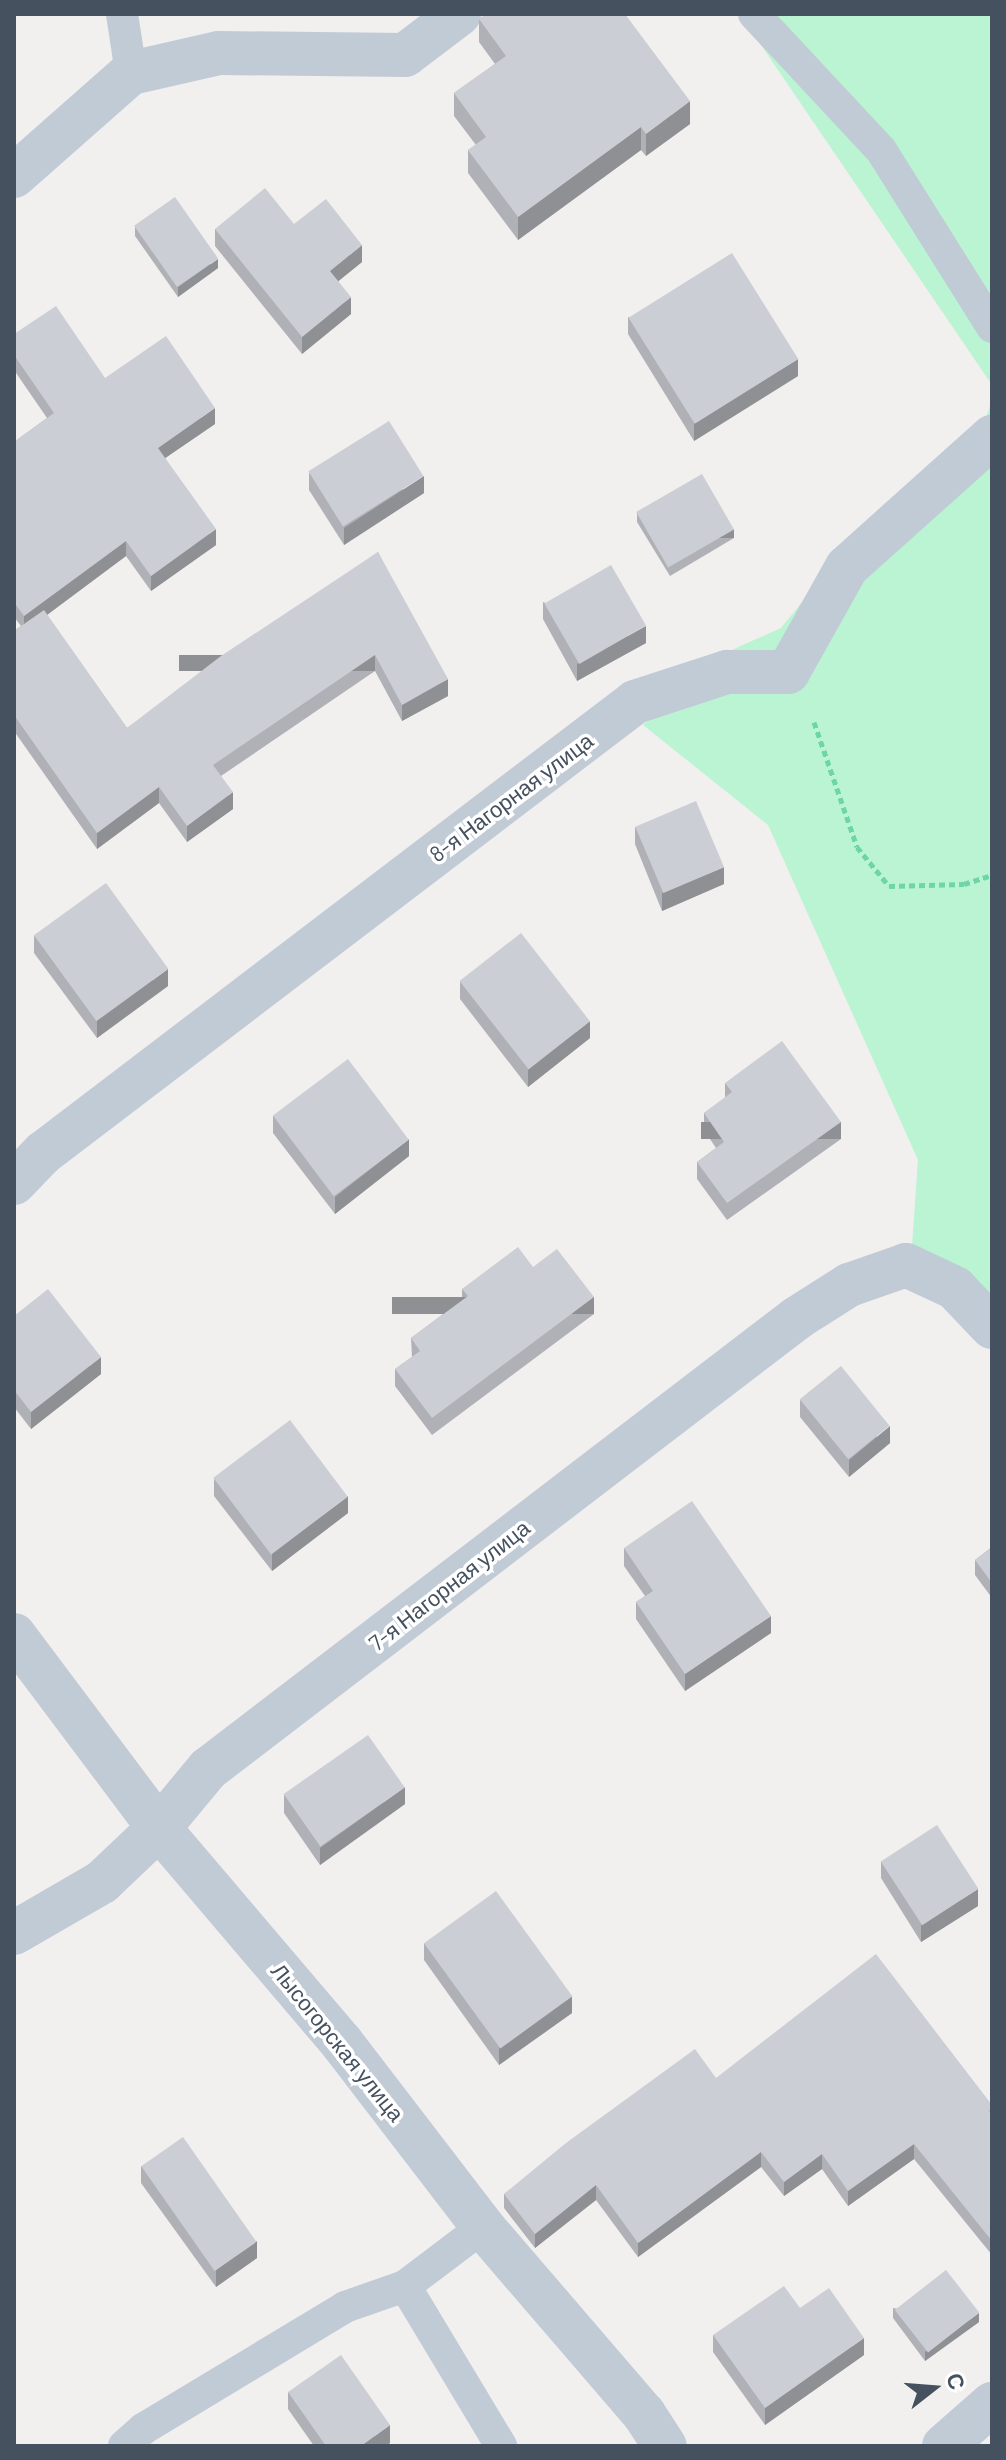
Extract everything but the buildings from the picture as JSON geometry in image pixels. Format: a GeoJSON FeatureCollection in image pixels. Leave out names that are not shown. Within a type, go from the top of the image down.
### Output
{"type":"FeatureCollection","features":[{"type":"Feature","properties":{"kind":"street"},"geometry":{"type":"LineString","coordinates":[[14,176],[131,73],[219,53],[405,55],[459,14]]}},
{"type":"Feature","properties":{"kind":"street"},"geometry":{"type":"LineString","coordinates":[[788,672],[847,567],[992,437]]}},
{"type":"Feature","properties":{"kind":"street","name":"8-я Нагорная улица"},"geometry":{"type":"LineString","coordinates":[[14,1183],[43,1153],[635,702],[727,672],[788,672]]}},
{"type":"Feature","properties":{"kind":"street","name":"7-я Нагорная улица"},"geometry":{"type":"LineString","coordinates":[[14,1933],[102,1882],[159,1828],[208,1769],[797,1318],[849,1285],[906,1265],[955,1288],[992,1327]]}},
{"type":"Feature","properties":{"kind":"street","name":"Лысогорская улица"},"geometry":{"type":"LineString","coordinates":[[14,1635],[159,1828],[342,2043],[483,2227],[644,2414],[665,2446]]}},
{"type":"Feature","properties":{"kind":"street"},"geometry":{"type":"LineString","coordinates":[[944,2446],[992,2404]]}},
{"type":"Feature","properties":{"kind":"lane"},"geometry":{"type":"LineString","coordinates":[[122,14],[131,73]]}},
{"type":"Feature","properties":{"kind":"lane"},"geometry":{"type":"LineString","coordinates":[[754,14],[881,150],[992,327]]}},
{"type":"Feature","properties":{"kind":"lane"},"geometry":{"type":"LineString","coordinates":[[124,2446],[143,2429],[345,2307],[405,2286],[483,2227]]}},
{"type":"Feature","properties":{"kind":"lane"},"geometry":{"type":"LineString","coordinates":[[405,2286],[501,2446]]}},
{"type":"Feature","properties":{"kind":"path"},"geometry":{"type":"LineString","coordinates":[[788,672],[823,739],[857,847],[889,886],[964,884],[992,875]]}},
{"type":"Feature","properties":{"kind":"green space"},"geometry":{"type":"Polygon","coordinates":[[[740,14],[992,14],[992,385],[740,14]]]}},
{"type":"Feature","properties":{"kind":"green space"},"geometry":{"type":"Polygon","coordinates":[[[992,400],[992,1302],[912,1246],[918,1160],[768,825],[643,725],[716,657],[781,628],[833,564],[985,420],[992,400]]]}}]}
